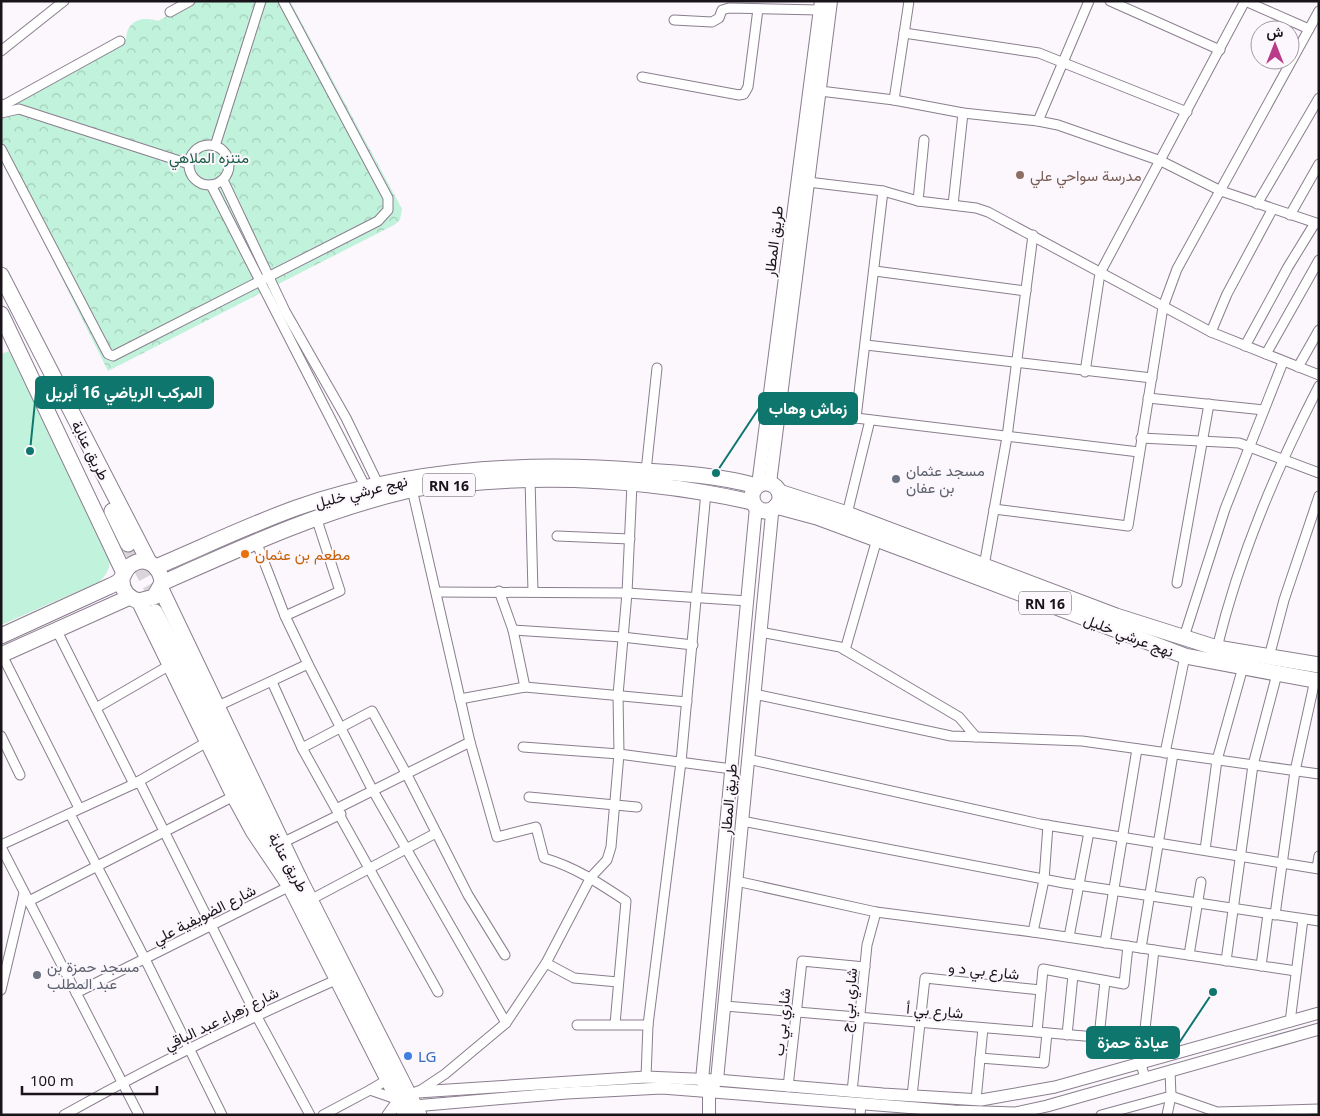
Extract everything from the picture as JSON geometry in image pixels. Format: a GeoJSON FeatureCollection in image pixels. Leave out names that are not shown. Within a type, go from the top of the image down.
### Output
{"type":"FeatureCollection","features":[{"type":"Feature","properties":{"kind":"main road","name":"طريق المطار"},"geometry":{"type":"LineString","coordinates":[[718,1080],[772,514],[769,493],[773,410],[814,90],[831,1]]}},
{"type":"Feature","properties":{"kind":"main road","name":"طريق المطار"},"geometry":{"type":"LineString","coordinates":[[773,410],[808,182],[820,6]]}},
{"type":"Feature","properties":{"kind":"main road","name":"طريق عنابة"},"geometry":{"type":"LineString","coordinates":[[1,275],[149,559]]}},
{"type":"Feature","properties":{"kind":"main road","name":"طريق عنابة"},"geometry":{"type":"LineString","coordinates":[[20,311],[34,357],[121,547],[123,575]]}},
{"type":"Feature","properties":{"kind":"main road","name":"طريق عنابة"},"geometry":{"type":"LineString","coordinates":[[1,314],[9,338],[121,547]]}},
{"type":"Feature","properties":{"kind":"main road","name":"نهج عرشي خليل"},"geometry":{"type":"LineString","coordinates":[[149,559],[174,560],[297,508],[445,474],[515,468],[594,468],[646,471],[735,480],[769,493],[817,517],[1186,656],[1277,674],[1317,676]]}},
{"type":"Feature","properties":{"kind":"main road","name":"نهج عرشي خليل"},"geometry":{"type":"LineString","coordinates":[[162,586],[256,541],[374,491],[530,479],[632,484],[706,492],[754,504],[766,511],[769,493]]}},
{"type":"Feature","properties":{"kind":"main road"},"geometry":{"type":"LineString","coordinates":[[754,504],[752,493],[769,493]]}},
{"type":"Feature","properties":{"kind":"main road","name":"نهج عرشي خليل"},"geometry":{"type":"LineString","coordinates":[[769,493],[847,514],[1116,616],[1217,648],[1269,657],[1317,676]]}},
{"type":"Feature","properties":{"kind":"main road","name":"طريق المطار"},"geometry":{"type":"LineString","coordinates":[[702,1080],[748,601],[754,504]]}},
{"type":"Feature","properties":{"kind":"main road"},"geometry":{"type":"LineString","coordinates":[[101,591],[112,572],[121,547]]}},
{"type":"Feature","properties":{"kind":"main road"},"geometry":{"type":"LineString","coordinates":[[1,636],[101,591],[123,575],[134,563],[149,559],[174,560]]}},
{"type":"Feature","properties":{"kind":"main road"},"geometry":{"type":"LineString","coordinates":[[149,559],[160,571],[162,586],[282,843],[294,882]]}},
{"type":"Feature","properties":{"kind":"main road"},"geometry":{"type":"LineString","coordinates":[[123,575],[122,586],[134,599],[170,665],[253,831],[294,882]]}},
{"type":"Feature","properties":{"kind":"main road"},"geometry":{"type":"LineString","coordinates":[[2,655],[134,599],[154,597],[162,586]]}},
{"type":"Feature","properties":{"kind":"main road","name":"طريق عنابة"},"geometry":{"type":"LineString","coordinates":[[159,610],[235,768],[294,882],[387,1080],[411,1104]]}},
{"type":"Feature","properties":{"kind":"main road","name":"طريق عنابة"},"geometry":{"type":"LineString","coordinates":[[294,882],[310,900],[411,1104]]}},
{"type":"Feature","properties":{"kind":"main road"},"geometry":{"type":"LineString","coordinates":[[702,1080],[709,1091],[709,1115]]}},
{"type":"Feature","properties":{"kind":"main road"},"geometry":{"type":"LineString","coordinates":[[709,1091],[718,1080]]}},
{"type":"Feature","properties":{"kind":"street"},"geometry":{"type":"LineString","coordinates":[[1,51],[64,1]]}},
{"type":"Feature","properties":{"kind":"street"},"geometry":{"type":"LineString","coordinates":[[170,12],[190,1]]}},
{"type":"Feature","properties":{"kind":"street"},"geometry":{"type":"LineString","coordinates":[[215,146],[261,1]]}},
{"type":"Feature","properties":{"kind":"street"},"geometry":{"type":"LineString","coordinates":[[1,149],[110,356],[118,355],[264,278],[378,221],[384,216],[389,204],[284,1]]}},
{"type":"Feature","properties":{"kind":"street"},"geometry":{"type":"LineString","coordinates":[[894,100],[908,1]]}},
{"type":"Feature","properties":{"kind":"street"},"geometry":{"type":"LineString","coordinates":[[1038,121],[1089,1]]}},
{"type":"Feature","properties":{"kind":"street"},"geometry":{"type":"LineString","coordinates":[[1110,1],[1220,50]]}},
{"type":"Feature","properties":{"kind":"street"},"geometry":{"type":"LineString","coordinates":[[1085,372],[1100,273],[1245,1],[1309,29]]}},
{"type":"Feature","properties":{"kind":"street"},"geometry":{"type":"LineString","coordinates":[[674,20],[712,22],[717,20],[724,8],[758,9],[820,6]]}},
{"type":"Feature","properties":{"kind":"street"},"geometry":{"type":"LineString","coordinates":[[642,77],[739,95],[744,94],[748,87],[758,9]]}},
{"type":"Feature","properties":{"kind":"street"},"geometry":{"type":"LineString","coordinates":[[994,509],[1128,526],[1163,307],[1177,269],[1319,11]]}},
{"type":"Feature","properties":{"kind":"street"},"geometry":{"type":"LineString","coordinates":[[904,33],[1016,48],[1063,61],[1187,112]]}},
{"type":"Feature","properties":{"kind":"street"},"geometry":{"type":"LineString","coordinates":[[1,104],[4,105],[120,41]]}},
{"type":"Feature","properties":{"kind":"street"},"geometry":{"type":"LineString","coordinates":[[814,90],[894,100],[963,113],[1038,121],[1091,135],[1161,161],[1221,191],[1317,224],[1288,267],[1245,346]]}},
{"type":"Feature","properties":{"kind":"street"},"geometry":{"type":"LineString","coordinates":[[1257,204],[1319,98]]}},
{"type":"Feature","properties":{"kind":"street"},"geometry":{"type":"LineString","coordinates":[[1,113],[19,110],[189,164]]}},
{"type":"Feature","properties":{"kind":"street"},"geometry":{"type":"LineString","coordinates":[[953,205],[963,113]]}},
{"type":"Feature","properties":{"kind":"street"},"geometry":{"type":"LineString","coordinates":[[918,201],[924,140]]}},
{"type":"Feature","properties":{"kind":"street"},"geometry":{"type":"LineString","coordinates":[[215,146],[222,150],[228,162],[227,174],[223,180],[211,185],[204,185],[193,178],[189,164],[190,157],[200,147],[215,146]]}},
{"type":"Feature","properties":{"kind":"street"},"geometry":{"type":"LineString","coordinates":[[1290,215],[1319,164]]}},
{"type":"Feature","properties":{"kind":"street"},"geometry":{"type":"LineString","coordinates":[[223,180],[264,278],[374,491]]}},
{"type":"Feature","properties":{"kind":"street"},"geometry":{"type":"LineString","coordinates":[[808,182],[883,191],[918,201],[988,212],[1211,332],[1319,375]]}},
{"type":"Feature","properties":{"kind":"street"},"geometry":{"type":"LineString","coordinates":[[211,185],[346,418],[374,491]]}},
{"type":"Feature","properties":{"kind":"street"},"geometry":{"type":"LineString","coordinates":[[856,418],[875,271],[883,191]]}},
{"type":"Feature","properties":{"kind":"street"},"geometry":{"type":"LineString","coordinates":[[1211,332],[1227,294],[1272,210]]}},
{"type":"Feature","properties":{"kind":"street"},"geometry":{"type":"LineString","coordinates":[[984,566],[1007,437],[1033,235]]}},
{"type":"Feature","properties":{"kind":"street"},"geometry":{"type":"LineString","coordinates":[[1266,354],[1319,260]]}},
{"type":"Feature","properties":{"kind":"street"},"geometry":{"type":"LineString","coordinates":[[875,271],[1026,290]]}},
{"type":"Feature","properties":{"kind":"street"},"geometry":{"type":"LineString","coordinates":[[1298,367],[1319,330]]}},
{"type":"Feature","properties":{"kind":"street"},"geometry":{"type":"LineString","coordinates":[[866,345],[1085,372],[1152,378]]}},
{"type":"Feature","properties":{"kind":"street"},"geometry":{"type":"LineString","coordinates":[[1184,637],[1225,509],[1283,362]]}},
{"type":"Feature","properties":{"kind":"street"},"geometry":{"type":"LineString","coordinates":[[646,471],[657,368]]}},
{"type":"Feature","properties":{"kind":"street"},"geometry":{"type":"LineString","coordinates":[[1217,648],[1228,603],[1282,460],[1319,386]]}},
{"type":"Feature","properties":{"kind":"street"},"geometry":{"type":"LineString","coordinates":[[1148,398],[1264,410]]}},
{"type":"Feature","properties":{"kind":"street"},"geometry":{"type":"LineString","coordinates":[[1177,583],[1209,404]]}},
{"type":"Feature","properties":{"kind":"street"},"geometry":{"type":"LineString","coordinates":[[773,410],[856,418],[1139,452]]}},
{"type":"Feature","properties":{"kind":"street"},"geometry":{"type":"LineString","coordinates":[[847,514],[870,420]]}},
{"type":"Feature","properties":{"kind":"street"},"geometry":{"type":"LineString","coordinates":[[1141,438],[1239,443],[1319,473]]}},
{"type":"Feature","properties":{"kind":"street"},"geometry":{"type":"LineString","coordinates":[[530,479],[533,592]]}},
{"type":"Feature","properties":{"kind":"street"},"geometry":{"type":"LineString","coordinates":[[388,1115],[411,1104],[506,1022],[546,963],[591,877],[607,860],[615,804],[619,754],[618,695],[627,594],[632,484]]}},
{"type":"Feature","properties":{"kind":"street"},"geometry":{"type":"LineString","coordinates":[[412,489],[470,742],[496,837],[536,827],[544,858],[567,865],[591,877],[626,901],[614,1024]]}},
{"type":"Feature","properties":{"kind":"street"},"geometry":{"type":"LineString","coordinates":[[646,1077],[648,1025],[681,762],[698,598],[706,492]]}},
{"type":"Feature","properties":{"kind":"street"},"geometry":{"type":"LineString","coordinates":[[1269,657],[1284,600],[1315,520],[1319,496]]}},
{"type":"Feature","properties":{"kind":"street"},"geometry":{"type":"LineString","coordinates":[[285,616],[340,591],[316,517]]}},
{"type":"Feature","properties":{"kind":"street"},"geometry":{"type":"LineString","coordinates":[[557,536],[630,539]]}},
{"type":"Feature","properties":{"kind":"street"},"geometry":{"type":"LineString","coordinates":[[845,650],[877,539]]}},
{"type":"Feature","properties":{"kind":"street"},"geometry":{"type":"LineString","coordinates":[[256,541],[285,616],[372,789],[506,1022]]}},
{"type":"Feature","properties":{"kind":"street"},"geometry":{"type":"LineString","coordinates":[[437,592],[500,591],[627,594],[748,601]]}},
{"type":"Feature","properties":{"kind":"street"},"geometry":{"type":"LineString","coordinates":[[500,591],[512,630],[525,687]]}},
{"type":"Feature","properties":{"kind":"street"},"geometry":{"type":"LineString","coordinates":[[512,630],[622,637],[693,645]]}},
{"type":"Feature","properties":{"kind":"street"},"geometry":{"type":"LineString","coordinates":[[57,631],[256,1015],[310,1115]]}},
{"type":"Feature","properties":{"kind":"street"},"geometry":{"type":"LineString","coordinates":[[760,632],[840,646],[960,717],[976,737]]}},
{"type":"Feature","properties":{"kind":"street"},"geometry":{"type":"LineString","coordinates":[[2,655],[79,808]]}},
{"type":"Feature","properties":{"kind":"street"},"geometry":{"type":"LineString","coordinates":[[1141,948],[1159,843],[1169,753],[1186,656]]}},
{"type":"Feature","properties":{"kind":"street"},"geometry":{"type":"LineString","coordinates":[[218,706],[308,664]]}},
{"type":"Feature","properties":{"kind":"street"},"geometry":{"type":"LineString","coordinates":[[96,708],[170,665]]}},
{"type":"Feature","properties":{"kind":"street"},"geometry":{"type":"LineString","coordinates":[[1204,850],[1217,760],[1243,667]]}},
{"type":"Feature","properties":{"kind":"street"},"geometry":{"type":"LineString","coordinates":[[1226,960],[1253,765],[1277,674]]}},
{"type":"Feature","properties":{"kind":"street"},"geometry":{"type":"LineString","coordinates":[[1261,966],[1283,863],[1295,771],[1317,676]]}},
{"type":"Feature","properties":{"kind":"street"},"geometry":{"type":"LineString","coordinates":[[272,682],[302,748],[339,811],[438,992]]}},
{"type":"Feature","properties":{"kind":"street"},"geometry":{"type":"LineString","coordinates":[[460,699],[525,687],[687,702]]}},
{"type":"Feature","properties":{"kind":"street"},"geometry":{"type":"LineString","coordinates":[[754,694],[951,736],[1082,741],[1319,774]]}},
{"type":"Feature","properties":{"kind":"street"},"geometry":{"type":"LineString","coordinates":[[302,748],[372,712],[406,773],[468,895],[506,954]]}},
{"type":"Feature","properties":{"kind":"street"},"geometry":{"type":"LineString","coordinates":[[1,736],[20,775]]}},
{"type":"Feature","properties":{"kind":"street"},"geometry":{"type":"LineString","coordinates":[[139,1115],[27,897],[5,867],[1,846],[136,782],[207,742]]}},
{"type":"Feature","properties":{"kind":"street"},"geometry":{"type":"LineString","coordinates":[[282,843],[339,811],[372,789],[470,742]]}},
{"type":"Feature","properties":{"kind":"street"},"geometry":{"type":"LineString","coordinates":[[523,748],[619,754],[732,769]]}},
{"type":"Feature","properties":{"kind":"street"},"geometry":{"type":"LineString","coordinates":[[1104,943],[1137,749]]}},
{"type":"Feature","properties":{"kind":"street"},"geometry":{"type":"LineString","coordinates":[[748,758],[1048,826],[1318,868],[1319,856]]}},
{"type":"Feature","properties":{"kind":"street"},"geometry":{"type":"LineString","coordinates":[[27,897],[97,868],[234,796]]}},
{"type":"Feature","properties":{"kind":"street"},"geometry":{"type":"LineString","coordinates":[[529,797],[636,807]]}},
{"type":"Feature","properties":{"kind":"street"},"geometry":{"type":"LineString","coordinates":[[70,814],[190,1048],[222,1115]]}},
{"type":"Feature","properties":{"kind":"street"},"geometry":{"type":"LineString","coordinates":[[742,821],[1044,880],[1319,921]]}},
{"type":"Feature","properties":{"kind":"street"},"geometry":{"type":"LineString","coordinates":[[1033,932],[1044,880],[1048,826]]}},
{"type":"Feature","properties":{"kind":"street"},"geometry":{"type":"LineString","coordinates":[[1069,937],[1089,832]]}},
{"type":"Feature","properties":{"kind":"street"},"geometry":{"type":"LineString","coordinates":[[310,900],[436,833]]}},
{"type":"Feature","properties":{"kind":"street"},"geometry":{"type":"LineString","coordinates":[[736,881],[876,912],[1069,937],[1296,971]]}},
{"type":"Feature","properties":{"kind":"street","name":"شارع الضويفية علي"},"geometry":{"type":"LineString","coordinates":[[76,993],[211,926],[294,882]]}},
{"type":"Feature","properties":{"kind":"street"},"geometry":{"type":"LineString","coordinates":[[1189,955],[1201,882]]}},
{"type":"Feature","properties":{"kind":"street"},"geometry":{"type":"LineString","coordinates":[[1,990],[27,897]]}},
{"type":"Feature","properties":{"kind":"street","name":"شاري بي ج"},"geometry":{"type":"LineString","coordinates":[[852,1092],[867,945],[876,912]]}},
{"type":"Feature","properties":{"kind":"street"},"geometry":{"type":"LineString","coordinates":[[1290,1022],[1303,919]]}},
{"type":"Feature","properties":{"kind":"street"},"geometry":{"type":"LineString","coordinates":[[1037,1032],[1043,969],[1124,984],[1128,946]]}},
{"type":"Feature","properties":{"kind":"street"},"geometry":{"type":"LineString","coordinates":[[1145,1078],[1141,1064],[1154,950]]}},
{"type":"Feature","properties":{"kind":"street","name":"شاري بي ب"},"geometry":{"type":"LineString","coordinates":[[788,1087],[802,960],[865,967]]}},
{"type":"Feature","properties":{"kind":"street"},"geometry":{"type":"LineString","coordinates":[[546,963],[574,978],[618,982]]}},
{"type":"Feature","properties":{"kind":"street"},"geometry":{"type":"LineString","coordinates":[[1067,1035],[1073,975]]}},
{"type":"Feature","properties":{"kind":"street","name":"شارع بي د و"},"geometry":{"type":"LineString","coordinates":[[920,1022],[925,978],[1041,990]]}},
{"type":"Feature","properties":{"kind":"street","name":"شارع زهراء عبد الباقي"},"geometry":{"type":"LineString","coordinates":[[64,1115],[123,1082],[256,1015],[338,979]]}},
{"type":"Feature","properties":{"kind":"street"},"geometry":{"type":"LineString","coordinates":[[1099,1038],[1105,981]]}},
{"type":"Feature","properties":{"kind":"street","name":"شارع بي أ"},"geometry":{"type":"LineString","coordinates":[[725,1006],[1144,1042]]}},
{"type":"Feature","properties":{"kind":"street"},"geometry":{"type":"LineString","coordinates":[[411,1104],[646,1077],[718,1080],[852,1092],[976,1100],[1031,1093],[1319,1013]]}},
{"type":"Feature","properties":{"kind":"street"},"geometry":{"type":"LineString","coordinates":[[912,1096],[920,1022]]}},
{"type":"Feature","properties":{"kind":"street"},"geometry":{"type":"LineString","coordinates":[[577,1025],[648,1025]]}},
{"type":"Feature","properties":{"kind":"street"},"geometry":{"type":"LineString","coordinates":[[976,1100],[983,1028]]}},
{"type":"Feature","properties":{"kind":"street"},"geometry":{"type":"LineString","coordinates":[[370,1090],[411,1104],[662,1088],[709,1091],[861,1109],[1015,1114],[1319,1029]]}},
{"type":"Feature","properties":{"kind":"street"},"geometry":{"type":"LineString","coordinates":[[980,1058],[1044,1063],[1047,1033]]}},
{"type":"Feature","properties":{"kind":"street"},"geometry":{"type":"LineString","coordinates":[[1167,1115],[1171,1096],[1170,1071]]}},
{"type":"Feature","properties":{"kind":"street"},"geometry":{"type":"LineString","coordinates":[[323,1115],[387,1080]]}},
{"type":"Feature","properties":{"kind":"street"},"geometry":{"type":"LineString","coordinates":[[1101,1115],[1118,1112],[1171,1096],[1217,1114],[1319,1110]]}},
{"type":"Feature","properties":{"kind":"green space","name":"متنزه الملاهي"},"geometry":{"type":"Polygon","coordinates":[[[195,1],[290,1],[402,209],[400,220],[394,225],[108,371],[1,156],[1,104],[126,39],[129,27],[136,21],[146,19],[158,21],[195,1]]]}},
{"type":"Feature","properties":{"kind":"green space"},"geometry":{"type":"Polygon","coordinates":[[[9,351],[108,547],[110,562],[106,574],[99,582],[1,625],[1,354],[9,351]]]}},
{"type":"Feature","properties":{"kind":"tunnel"},"geometry":{"type":"LineString","coordinates":[[128,544],[162,608]]}},
{"type":"Feature","properties":{"kind":"place","name":"مدرسة سواحي علي"},"geometry":{"type":"Point","coordinates":[1020,175]}},
{"type":"Feature","properties":{"kind":"place","name":"المركب الرياضي 16 أبريل"},"geometry":{"type":"Point","coordinates":[30,451]}},
{"type":"Feature","properties":{"kind":"place","name":"زماش وهاب"},"geometry":{"type":"Point","coordinates":[716,473]}},
{"type":"Feature","properties":{"kind":"place","name":"مسجد عثمان بن عفان"},"geometry":{"type":"Point","coordinates":[896,479]}},
{"type":"Feature","properties":{"kind":"place","name":"مطعم بن عثمان"},"geometry":{"type":"Point","coordinates":[245,554]}},
{"type":"Feature","properties":{"kind":"place","name":"مسجد حمزة بن عبد المطلب"},"geometry":{"type":"Point","coordinates":[37,975]}},
{"type":"Feature","properties":{"kind":"place","name":"عيادة حمزة"},"geometry":{"type":"Point","coordinates":[1213,992]}},
{"type":"Feature","properties":{"kind":"place","name":"LG"},"geometry":{"type":"Point","coordinates":[408,1056]}}]}
